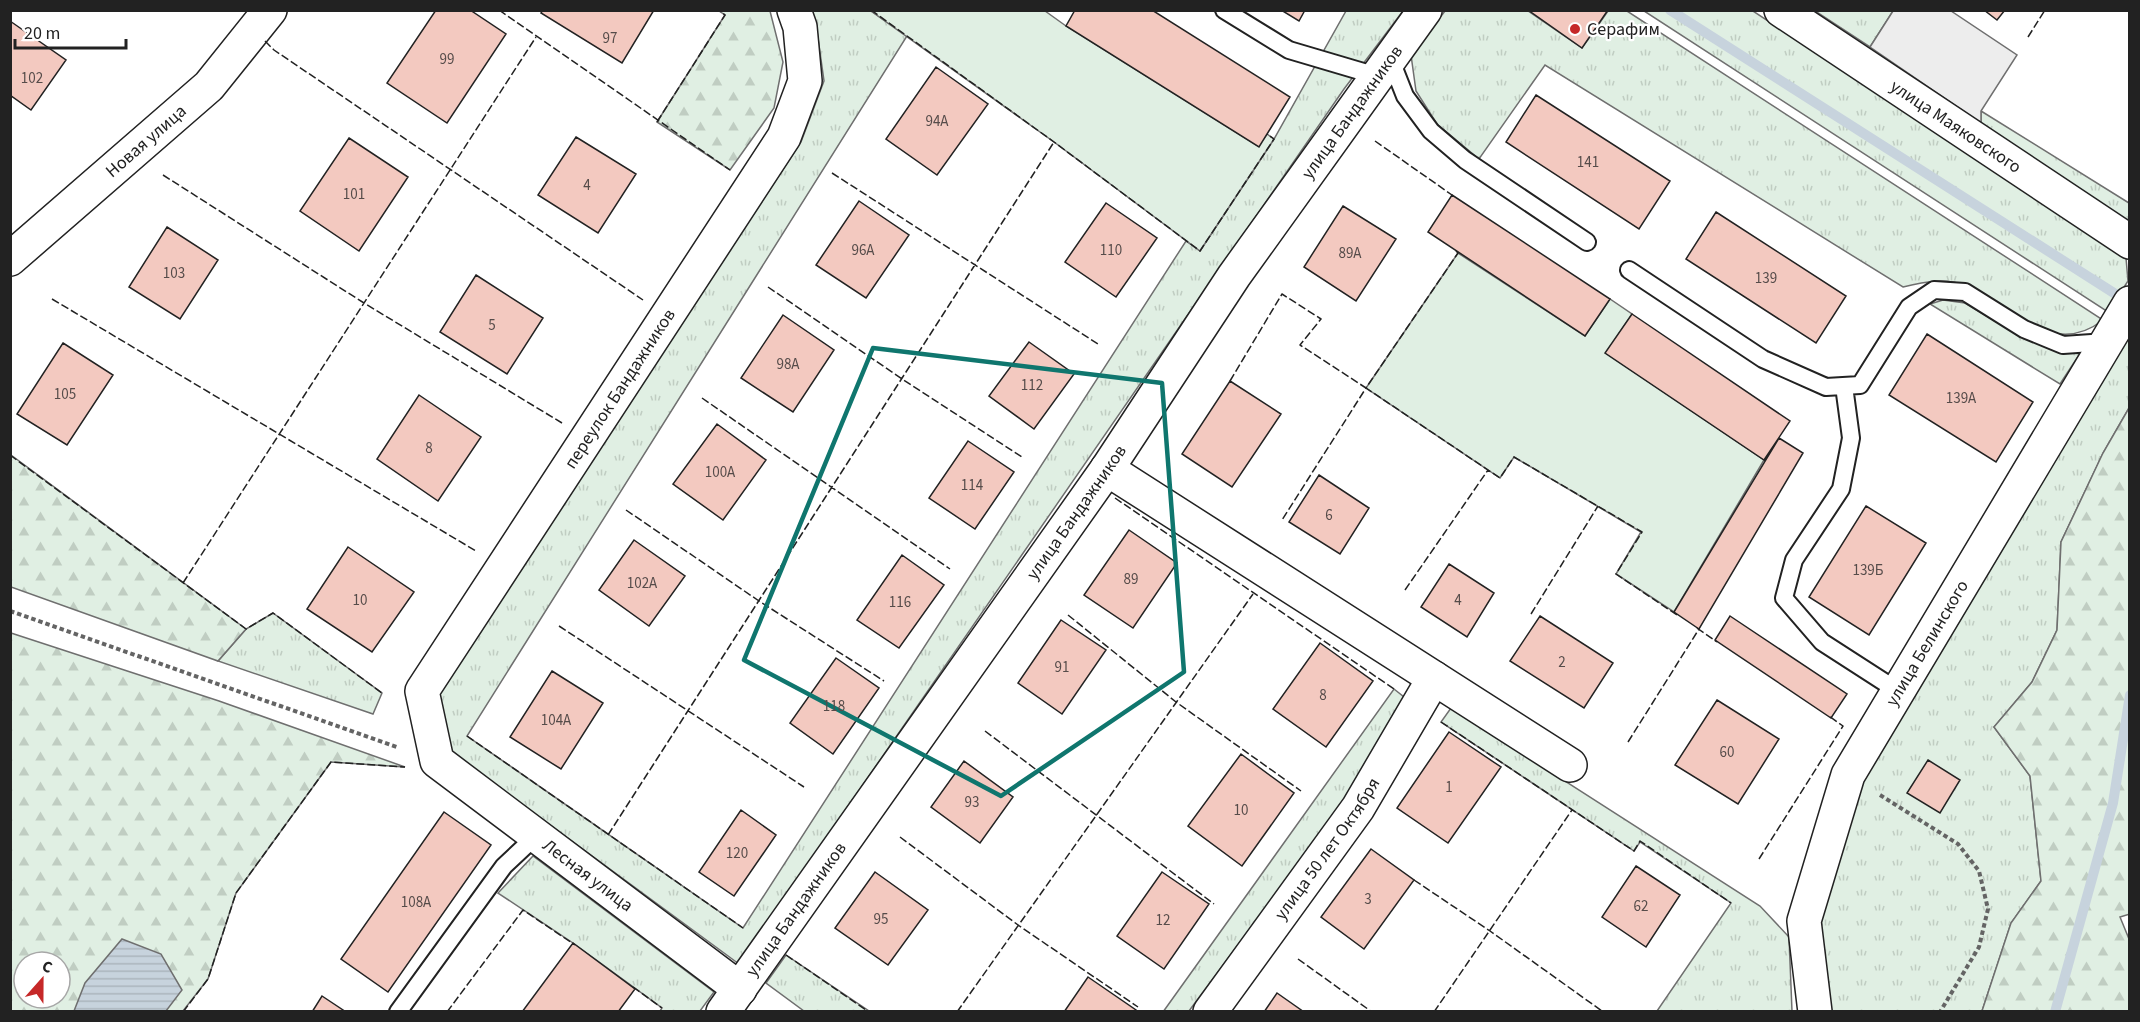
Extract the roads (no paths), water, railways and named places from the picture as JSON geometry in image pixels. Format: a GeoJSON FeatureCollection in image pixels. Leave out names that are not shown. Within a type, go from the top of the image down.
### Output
{"type":"FeatureCollection","features":[{"type":"Feature","properties":{"kind":"street","name":"Новая улица"},"geometry":{"type":"LineString","coordinates":[[10,259],[209,86],[270,10]]}},
{"type":"Feature","properties":{"kind":"street","name":"переулок Бандажников"},"geometry":{"type":"LineString","coordinates":[[437,761],[422,691],[784,137],[805,81],[800,27],[794,10]]}},
{"type":"Feature","properties":{"kind":"street","name":"улица Бандажников"},"geometry":{"type":"LineString","coordinates":[[731,1000],[1107,470],[1234,276],[1425,10]]}},
{"type":"Feature","properties":{"kind":"street","name":"улица Маяковского"},"geometry":{"type":"LineString","coordinates":[[1781,10],[2130,242]]}},
{"type":"Feature","properties":{"kind":"street","name":"улица Белинского"},"geometry":{"type":"LineString","coordinates":[[1815,1011],[1804,921],[1848,775],[2130,303]]}},
{"type":"Feature","properties":{"kind":"street"},"geometry":{"type":"LineString","coordinates":[[1107,470],[1570,765]]}},
{"type":"Feature","properties":{"kind":"street","name":"улица 50 лет Октября"},"geometry":{"type":"LineString","coordinates":[[1210,1011],[1358,808],[1434,678]]}},
{"type":"Feature","properties":{"kind":"street","name":"Лесная улица"},"geometry":{"type":"LineString","coordinates":[[437,761],[536,836],[731,1000]]}},
{"type":"Feature","properties":{"kind":"lane"},"geometry":{"type":"LineString","coordinates":[[1224,10],[1289,51],[1383,67],[1431,131],[1465,160],[1587,242]]}},
{"type":"Feature","properties":{"kind":"lane"},"geometry":{"type":"LineString","coordinates":[[1629,270],[1763,359],[1826,387],[1860,385],[1909,307],[1934,290],[1965,292],[2024,329],[2063,345],[2106,342]]}},
{"type":"Feature","properties":{"kind":"lane"},"geometry":{"type":"LineString","coordinates":[[1844,386],[1851,438],[1841,489],[1794,560],[1784,598],[1822,642],[1898,691]]}},
{"type":"Feature","properties":{"kind":"lane"},"geometry":{"type":"LineString","coordinates":[[398,1011],[504,866],[536,836]]}},
{"type":"Feature","properties":{"kind":"waterway"},"geometry":{"type":"LineString","coordinates":[[1670,10],[2128,302]]}},
{"type":"Feature","properties":{"kind":"waterway"},"geometry":{"type":"LineString","coordinates":[[2055,1012],[2113,803],[2130,695]]}},
{"type":"Feature","properties":{"kind":"place","name":"Серафим"},"geometry":{"type":"Point","coordinates":[1575,29]}}]}
